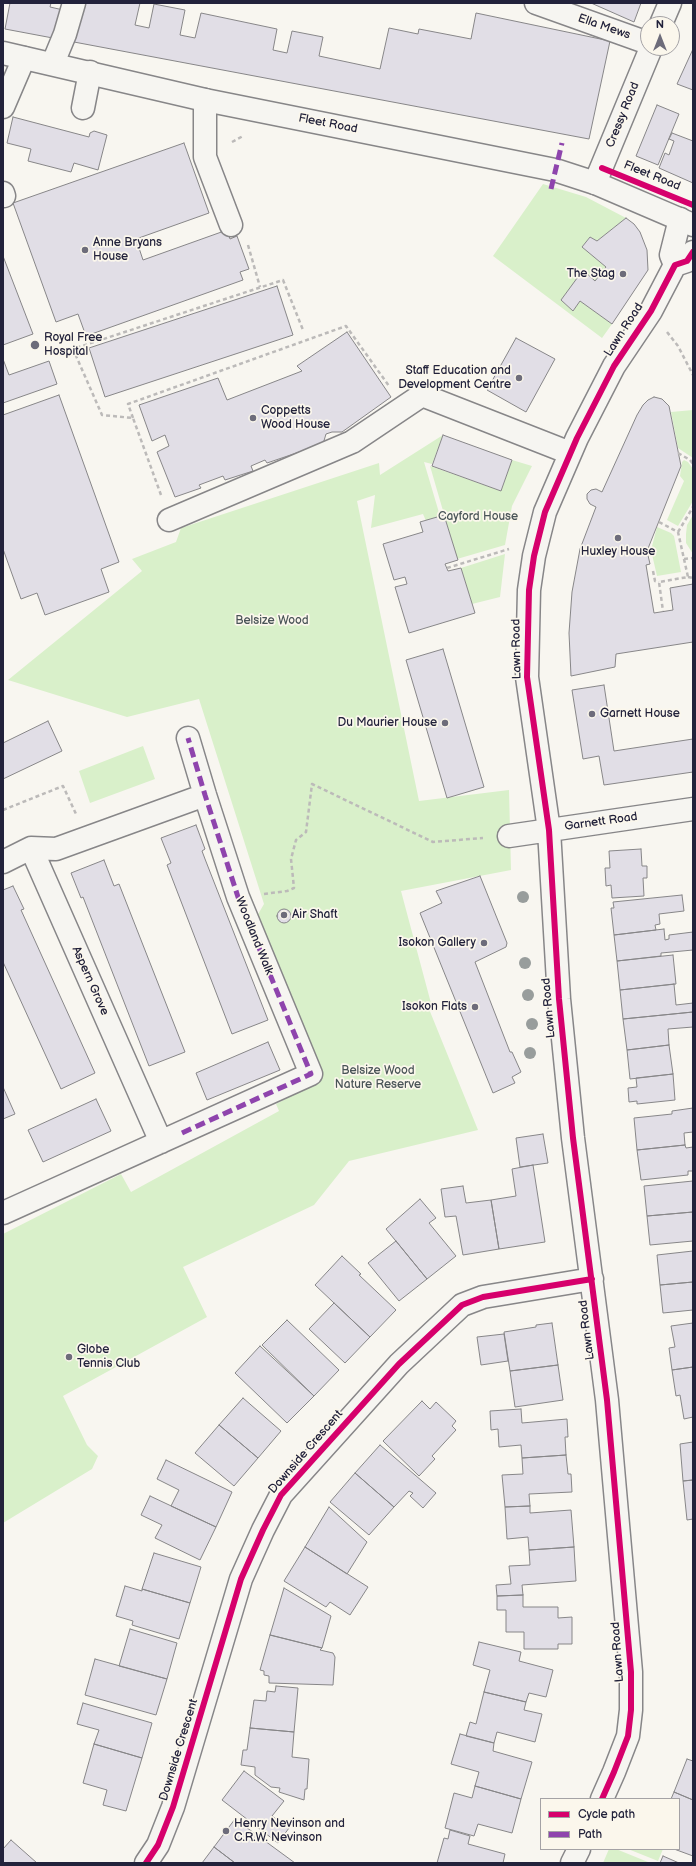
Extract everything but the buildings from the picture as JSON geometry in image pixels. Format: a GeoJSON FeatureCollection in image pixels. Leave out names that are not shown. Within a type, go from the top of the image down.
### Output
{"type":"FeatureCollection","features":[{"type":"Feature","properties":{"kind":"street"},"geometry":{"type":"LineString","coordinates":[[53,63],[65,34],[74,3]]}},
{"type":"Feature","properties":{"kind":"street","name":"Ella Mews"},"geometry":{"type":"LineString","coordinates":[[536,3],[640,40]]}},
{"type":"Feature","properties":{"kind":"street"},"geometry":{"type":"LineString","coordinates":[[664,16],[670,3]]}},
{"type":"Feature","properties":{"kind":"street"},"geometry":{"type":"LineString","coordinates":[[3,107],[13,56]]}},
{"type":"Feature","properties":{"kind":"street","name":"Fleet Road"},"geometry":{"type":"LineString","coordinates":[[13,56],[53,63],[205,100],[555,170],[596,183],[686,222]]}},
{"type":"Feature","properties":{"kind":"street","name":"Cressy Road"},"geometry":{"type":"LineString","coordinates":[[596,183],[648,56]]}},
{"type":"Feature","properties":{"kind":"street"},"geometry":{"type":"LineString","coordinates":[[83,108],[90,72]]}},
{"type":"Feature","properties":{"kind":"street"},"geometry":{"type":"LineString","coordinates":[[205,100],[205,157],[231,224]]}},
{"type":"Feature","properties":{"kind":"street"},"geometry":{"type":"LineString","coordinates":[[675,265],[671,255],[686,222]]}},
{"type":"Feature","properties":{"kind":"street","name":"Lawn Road"},"geometry":{"type":"LineString","coordinates":[[602,1798],[628,1736],[631,1710],[631,1672],[607,1400],[573,1138],[560,1007],[549,830],[528,677],[529,590],[538,540],[545,512],[570,453],[614,366],[650,311],[675,265],[687,261],[693,252]]}},
{"type":"Feature","properties":{"kind":"street"},"geometry":{"type":"LineString","coordinates":[[169,520],[352,442],[422,395],[570,453]]}},
{"type":"Feature","properties":{"kind":"street","name":"Woodland Walk"},"geometry":{"type":"LineString","coordinates":[[161,1142],[311,1074],[238,897],[188,738]]}},
{"type":"Feature","properties":{"kind":"street"},"geometry":{"type":"LineString","coordinates":[[3,862],[32,848],[56,849],[205,795]]}},
{"type":"Feature","properties":{"kind":"street","name":"Garnett Road"},"geometry":{"type":"LineString","coordinates":[[509,836],[693,809]]}},
{"type":"Feature","properties":{"kind":"street","name":"Aspern Grove"},"geometry":{"type":"LineString","coordinates":[[32,848],[161,1142]]}},
{"type":"Feature","properties":{"kind":"street"},"geometry":{"type":"LineString","coordinates":[[3,1213],[161,1142]]}},
{"type":"Feature","properties":{"kind":"street","name":"Downside Crescent"},"geometry":{"type":"LineString","coordinates":[[146,1863],[158,1845],[174,1807],[241,1579],[280,1495],[399,1364],[462,1305],[483,1297],[592,1279]]}},
{"type":"Feature","properties":{"kind":"street"},"geometry":{"type":"LineString","coordinates":[[572,1863],[578,1850]]}},
{"type":"Feature","properties":{"kind":"path"},"geometry":{"type":"LineString","coordinates":[[231,224],[244,231],[260,287]]}},
{"type":"Feature","properties":{"kind":"path"},"geometry":{"type":"LineString","coordinates":[[133,418],[102,415],[73,349],[283,280],[303,330]]}},
{"type":"Feature","properties":{"kind":"path"},"geometry":{"type":"LineString","coordinates":[[650,311],[678,346],[693,375]]}},
{"type":"Feature","properties":{"kind":"path"},"geometry":{"type":"LineString","coordinates":[[169,520],[128,404],[346,326],[405,406]]}},
{"type":"Feature","properties":{"kind":"path"},"geometry":{"type":"LineString","coordinates":[[678,453],[690,460],[693,464]]}},
{"type":"Feature","properties":{"kind":"path"},"geometry":{"type":"LineString","coordinates":[[688,577],[678,532],[693,507]]}},
{"type":"Feature","properties":{"kind":"path"},"geometry":{"type":"LineString","coordinates":[[659,522],[678,532]]}},
{"type":"Feature","properties":{"kind":"path"},"geometry":{"type":"LineString","coordinates":[[447,568],[538,540]]}},
{"type":"Feature","properties":{"kind":"path"},"geometry":{"type":"LineString","coordinates":[[684,559],[693,558]]}},
{"type":"Feature","properties":{"kind":"path"},"geometry":{"type":"LineString","coordinates":[[653,571],[655,581],[659,582],[688,577],[693,578]]}},
{"type":"Feature","properties":{"kind":"path"},"geometry":{"type":"LineString","coordinates":[[659,582],[663,612]]}},
{"type":"Feature","properties":{"kind":"path"},"geometry":{"type":"LineString","coordinates":[[238,897],[287,891],[294,888],[291,858],[296,840],[306,832],[312,784],[433,842],[509,836]]}},
{"type":"Feature","properties":{"kind":"path"},"geometry":{"type":"LineString","coordinates":[[3,810],[63,786],[87,838]]}},
{"type":"Feature","properties":{"kind":"green space"},"geometry":{"type":"Polygon","coordinates":[[[543,184],[586,197],[626,218],[597,241],[590,237],[582,247],[606,267],[595,281],[583,271],[561,300],[573,311],[580,301],[612,324],[602,338],[493,256],[543,184]]]}},
{"type":"Feature","properties":{"kind":"green space"},"geometry":{"type":"Polygon","coordinates":[[[693,410],[693,458],[678,448],[671,412],[693,410]]]}},
{"type":"Feature","properties":{"kind":"green space"},"geometry":{"type":"Polygon","coordinates":[[[443,435],[432,464],[424,462],[440,516],[426,521],[423,514],[371,528],[375,495],[357,501],[419,801],[509,790],[511,870],[401,891],[432,1007],[429,1009],[478,1130],[349,1161],[314,1205],[183,1267],[207,1317],[63,1396],[87,1445],[98,1456],[92,1469],[3,1523],[3,1234],[121,1174],[131,1192],[279,1111],[276,1104],[305,1089],[285,1039],[257,916],[264,904],[199,699],[127,717],[8,680],[142,571],[132,559],[176,542],[181,528],[379,463],[380,475],[443,435]]]}},
{"type":"Feature","properties":{"kind":"green space","name":"Cayford House"},"geometry":{"type":"Polygon","coordinates":[[[512,460],[532,466],[512,506],[505,545],[457,559],[430,466],[501,491],[512,460]]]}},
{"type":"Feature","properties":{"kind":"green space"},"geometry":{"type":"Polygon","coordinates":[[[684,460],[688,462],[693,469],[693,501],[678,526],[667,520],[684,481],[680,476],[682,462],[684,460]]]}},
{"type":"Feature","properties":{"kind":"green space"},"geometry":{"type":"Polygon","coordinates":[[[693,515],[693,554],[686,543],[686,534],[687,525],[693,515]]]}},
{"type":"Feature","properties":{"kind":"green space"},"geometry":{"type":"Polygon","coordinates":[[[657,527],[671,533],[674,536],[681,572],[657,576],[651,550],[657,527]]]}},
{"type":"Feature","properties":{"kind":"green space"},"geometry":{"type":"Polygon","coordinates":[[[505,554],[500,597],[472,604],[461,568],[505,554]]]}},
{"type":"Feature","properties":{"kind":"green space"},"geometry":{"type":"Polygon","coordinates":[[[143,746],[155,779],[90,803],[79,771],[143,746]]]}},
{"type":"Feature","properties":{"kind":"green space"},"geometry":{"type":"Polygon","coordinates":[[[609,1850],[618,1850],[648,1862],[647,1863],[603,1863],[609,1850]]]}},
{"type":"Feature","properties":{"kind":"green space"},"geometry":{"type":"Polygon","coordinates":[[[630,1850],[663,1850],[658,1861],[630,1850]]]}},
{"type":"Feature","properties":{"kind":"marked path"},"geometry":{"type":"LineString","coordinates":[[551,189],[562,143]]}},
{"type":"Feature","properties":{"kind":"marked path"},"geometry":{"type":"LineString","coordinates":[[182,1133],[311,1074],[238,897],[188,738]]}},
{"type":"Feature","properties":{"kind":"cycle path"},"geometry":{"type":"LineString","coordinates":[[602,168],[693,205]]}},
{"type":"Feature","properties":{"kind":"cycle path"},"geometry":{"type":"LineString","coordinates":[[602,1798],[628,1736],[631,1710],[631,1672],[607,1400],[573,1138],[559,999],[549,830],[527,677],[529,590],[534,556],[545,512],[577,438],[614,366],[651,311],[675,265],[687,261],[693,252]]}},
{"type":"Feature","properties":{"kind":"cycle path"},"geometry":{"type":"LineString","coordinates":[[146,1863],[158,1845],[173,1807],[241,1579],[263,1530],[281,1495],[399,1364],[462,1305],[483,1297],[592,1279]]}},
{"type":"Feature","properties":{"kind":"place","name":"Anne Bryans House"},"geometry":{"type":"Point","coordinates":[85,250]}},
{"type":"Feature","properties":{"kind":"place","name":"The Stag"},"geometry":{"type":"Point","coordinates":[623,274]}},
{"type":"Feature","properties":{"kind":"place","name":"Royal Free Hospital"},"geometry":{"type":"Point","coordinates":[35,345]}},
{"type":"Feature","properties":{"kind":"place","name":"Staff Education and Development Centre"},"geometry":{"type":"Point","coordinates":[519,378]}},
{"type":"Feature","properties":{"kind":"place","name":"Coppetts Wood House"},"geometry":{"type":"Point","coordinates":[253,418]}},
{"type":"Feature","properties":{"kind":"place","name":"Huxley House"},"geometry":{"type":"Point","coordinates":[618,538]}},
{"type":"Feature","properties":{"kind":"place","name":"Garnett House"},"geometry":{"type":"Point","coordinates":[592,714]}},
{"type":"Feature","properties":{"kind":"place","name":"Du Maurier House"},"geometry":{"type":"Point","coordinates":[445,723]}},
{"type":"Feature","properties":{"kind":"place","name":"Air Shaft"},"geometry":{"type":"Point","coordinates":[284,915]}},
{"type":"Feature","properties":{"kind":"place","name":"Isokon Gallery"},"geometry":{"type":"Point","coordinates":[484,943]}},
{"type":"Feature","properties":{"kind":"place","name":"Isokon Flats"},"geometry":{"type":"Point","coordinates":[475,1007]}},
{"type":"Feature","properties":{"kind":"place","name":"Globe Tennis Club"},"geometry":{"type":"Point","coordinates":[69,1357]}},
{"type":"Feature","properties":{"kind":"place","name":"Henry Nevinson and C.R.W. Nevinson"},"geometry":{"type":"Point","coordinates":[226,1831]}},
{"type":"Feature","properties":{"kind":"park label","name":"Belsize Wood"},"geometry":{"type":"Point","coordinates":[272,621]}},
{"type":"Feature","properties":{"kind":"park label","name":"Belsize Wood Nature Reserve"},"geometry":{"type":"Point","coordinates":[378,1078]}}]}
